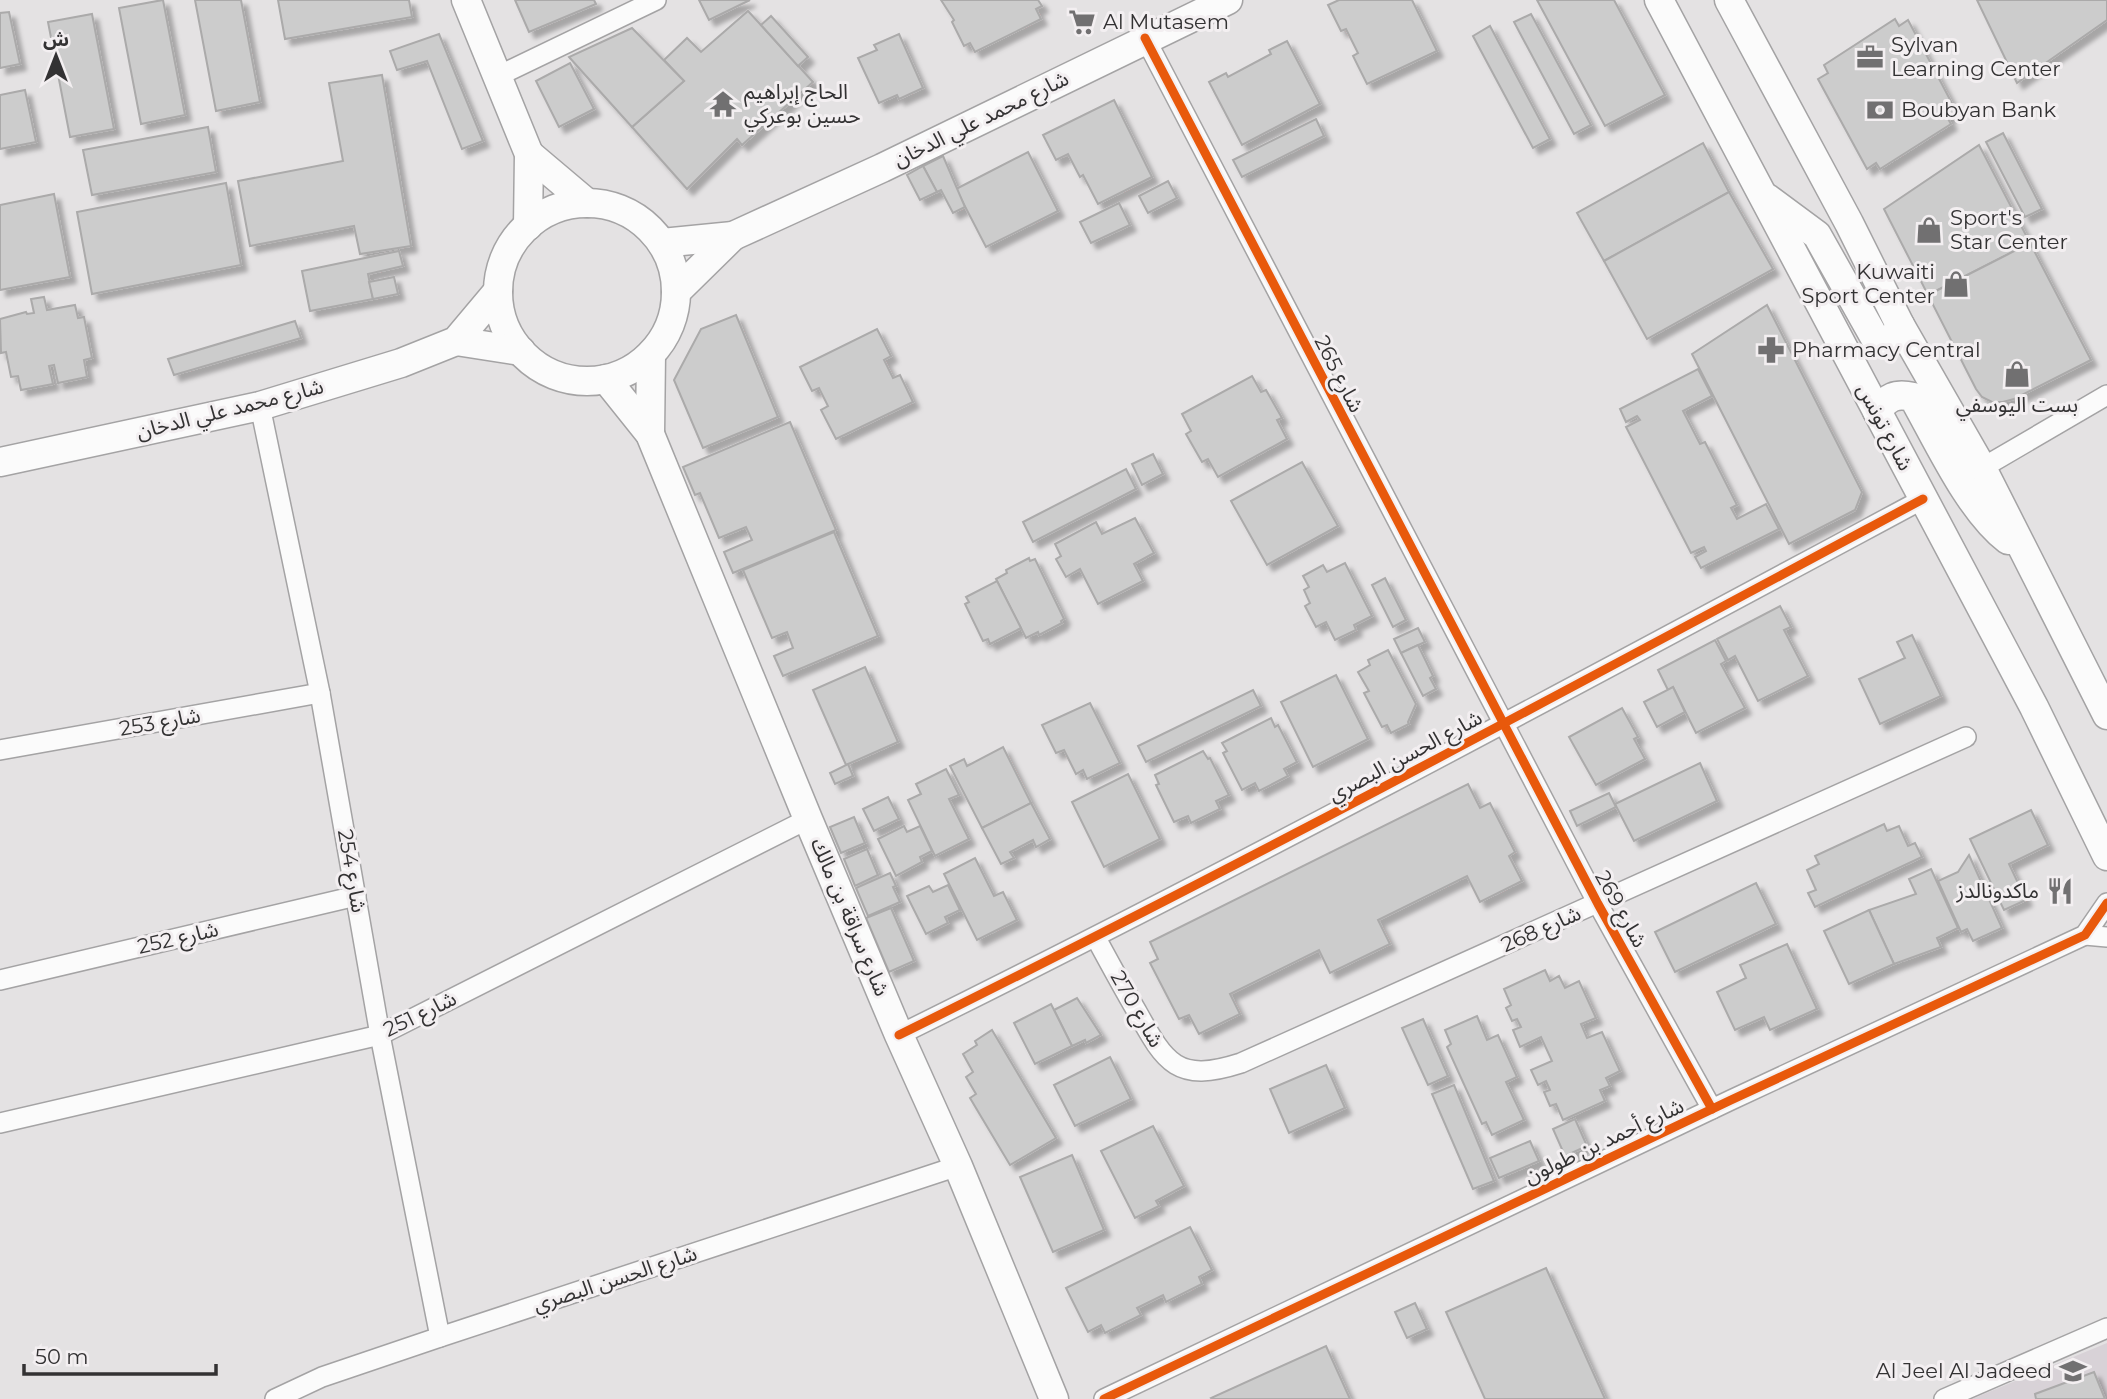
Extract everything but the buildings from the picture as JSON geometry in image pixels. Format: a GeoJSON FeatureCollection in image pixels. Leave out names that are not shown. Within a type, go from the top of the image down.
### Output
{"type":"FeatureCollection","features":[{"type":"Feature","properties":{"kind":"street"},"geometry":{"type":"LineString","coordinates":[[466,0],[496,78],[530,154],[587,203]]}},
{"type":"Feature","properties":{"kind":"street"},"geometry":{"type":"LineString","coordinates":[[496,78],[656,0]]}},
{"type":"Feature","properties":{"kind":"street","name":"شارع محمد علي الدخان"},"geometry":{"type":"LineString","coordinates":[[662,243],[733,236],[883,168],[1145,38],[1228,0]]}},
{"type":"Feature","properties":{"kind":"street","name":"شارع تونس"},"geometry":{"type":"LineString","coordinates":[[1659,0],[2034,707],[2107,856]]}},
{"type":"Feature","properties":{"kind":"street"},"geometry":{"type":"LineString","coordinates":[[1729,0],[1849,223],[1900,325],[1982,468],[2107,715]]}},
{"type":"Feature","properties":{"kind":"street","name":"شارع 265"},"geometry":{"type":"LineString","coordinates":[[1145,38],[1503,724]]}},
{"type":"Feature","properties":{"kind":"street"},"geometry":{"type":"LineString","coordinates":[[528,226],[530,154]]}},
{"type":"Feature","properties":{"kind":"street"},"geometry":{"type":"LineString","coordinates":[[1762,194],[1817,235],[1876,340],[1892,339],[1900,325]]}},
{"type":"Feature","properties":{"kind":"street"},"geometry":{"type":"LineString","coordinates":[[587,203],[605,205],[629,214],[651,229],[662,243],[673,267],[676,292],[670,326],[651,354],[630,369],[606,379],[588,380],[553,374],[538,365],[521,351],[505,325],[498,291],[505,258],[513,243],[528,226],[553,210],[587,203]]}},
{"type":"Feature","properties":{"kind":"street","name":"شارع محمد علي الدخان"},"geometry":{"type":"LineString","coordinates":[[676,292],[733,236]]}},
{"type":"Feature","properties":{"kind":"street","name":"شارع محمد علي الدخان"},"geometry":{"type":"LineString","coordinates":[[0,462],[260,406],[401,363],[456,341],[498,291]]}},
{"type":"Feature","properties":{"kind":"street"},"geometry":{"type":"LineString","coordinates":[[456,341],[521,351]]}},
{"type":"Feature","properties":{"kind":"street","name":"شارع سراقة بن مالك"},"geometry":{"type":"LineString","coordinates":[[650,433],[651,354]]}},
{"type":"Feature","properties":{"kind":"street","name":"شارع سراقة بن مالك"},"geometry":{"type":"LineString","coordinates":[[606,379],[650,433],[808,819],[958,1167],[1054,1399]]}},
{"type":"Feature","properties":{"kind":"street"},"geometry":{"type":"LineString","coordinates":[[1877,411],[1887,398],[1901,394],[1913,397],[1965,488],[1993,528],[2025,552]]}},
{"type":"Feature","properties":{"kind":"street"},"geometry":{"type":"LineString","coordinates":[[1982,468],[2107,395]]}},
{"type":"Feature","properties":{"kind":"street","name":"شارع 254"},"geometry":{"type":"LineString","coordinates":[[260,406],[320,694],[380,1035],[440,1337]]}},
{"type":"Feature","properties":{"kind":"street","name":"شارع الحسن البصري"},"geometry":{"type":"LineString","coordinates":[[899,1035],[1096,938],[1923,499]]}},
{"type":"Feature","properties":{"kind":"street","name":"شارع 253"},"geometry":{"type":"LineString","coordinates":[[0,750],[320,694]]}},
{"type":"Feature","properties":{"kind":"street","name":"شارع 269"},"geometry":{"type":"LineString","coordinates":[[1503,724],[1598,904],[1712,1110]]}},
{"type":"Feature","properties":{"kind":"street","name":"شارع 268"},"geometry":{"type":"LineString","coordinates":[[1188,1069],[1216,1070],[1241,1063],[1966,737]]}},
{"type":"Feature","properties":{"kind":"street","name":"شارع 251"},"geometry":{"type":"LineString","coordinates":[[0,1123],[380,1035],[808,819]]}},
{"type":"Feature","properties":{"kind":"street","name":"شارع 252"},"geometry":{"type":"LineString","coordinates":[[0,980],[356,896]]}},
{"type":"Feature","properties":{"kind":"street"},"geometry":{"type":"LineString","coordinates":[[2085,936],[2107,903]]}},
{"type":"Feature","properties":{"kind":"street","name":"شارع أحمد بن طولون"},"geometry":{"type":"LineString","coordinates":[[1104,1399],[2085,936],[2107,937]]}},
{"type":"Feature","properties":{"kind":"street","name":"شارع 270"},"geometry":{"type":"LineString","coordinates":[[1096,938],[1158,1050],[1168,1060],[1188,1069]]}},
{"type":"Feature","properties":{"kind":"street","name":"شارع الحسن البصري"},"geometry":{"type":"LineString","coordinates":[[275,1399],[322,1377],[958,1167]]}},
{"type":"Feature","properties":{"kind":"street"},"geometry":{"type":"LineString","coordinates":[[1944,1399],[2107,1328]]}},
{"type":"Feature","properties":{"kind":"shaded area","name":"Al Jeel Al Jadeed"},"geometry":{"type":"Polygon","coordinates":[[[2107,1343],[2107,1399],[1972,1399],[2107,1343]]]}},
{"type":"Feature","properties":{"kind":"cycle path"},"geometry":{"type":"LineString","coordinates":[[1145,38],[1598,904],[1712,1109]]}},
{"type":"Feature","properties":{"kind":"cycle path"},"geometry":{"type":"LineString","coordinates":[[899,1035],[1286,838],[1923,499]]}},
{"type":"Feature","properties":{"kind":"cycle path"},"geometry":{"type":"LineString","coordinates":[[1104,1399],[1731,1100],[2085,935],[2107,903]]}},
{"type":"Feature","properties":{"kind":"place","name":"Al Mutasem"},"geometry":{"type":"Point","coordinates":[1082,22]}},
{"type":"Feature","properties":{"kind":"place","name":"Sylvan Learning Center"},"geometry":{"type":"Point","coordinates":[1870,57]}},
{"type":"Feature","properties":{"kind":"place","name":"الحاج إبراهيم حسين بوعركي"},"geometry":{"type":"Point","coordinates":[723,104]}},
{"type":"Feature","properties":{"kind":"place","name":"Boubyan Bank"},"geometry":{"type":"Point","coordinates":[1880,110]}},
{"type":"Feature","properties":{"kind":"place","name":"Sport's Star Center"},"geometry":{"type":"Point","coordinates":[1929,230]}},
{"type":"Feature","properties":{"kind":"place","name":"Kuwaiti Sport Center"},"geometry":{"type":"Point","coordinates":[1956,284]}},
{"type":"Feature","properties":{"kind":"place","name":"Pharmacy Central"},"geometry":{"type":"Point","coordinates":[1771,350]}},
{"type":"Feature","properties":{"kind":"place","name":"بست اليوسفي"},"geometry":{"type":"Point","coordinates":[2017,374]}},
{"type":"Feature","properties":{"kind":"place","name":"ماكدونالدز"},"geometry":{"type":"Point","coordinates":[2060,891]}},
{"type":"Feature","properties":{"kind":"place","name":"Al Jeel Al Jadeed"},"geometry":{"type":"Point","coordinates":[2073,1371]}}]}
